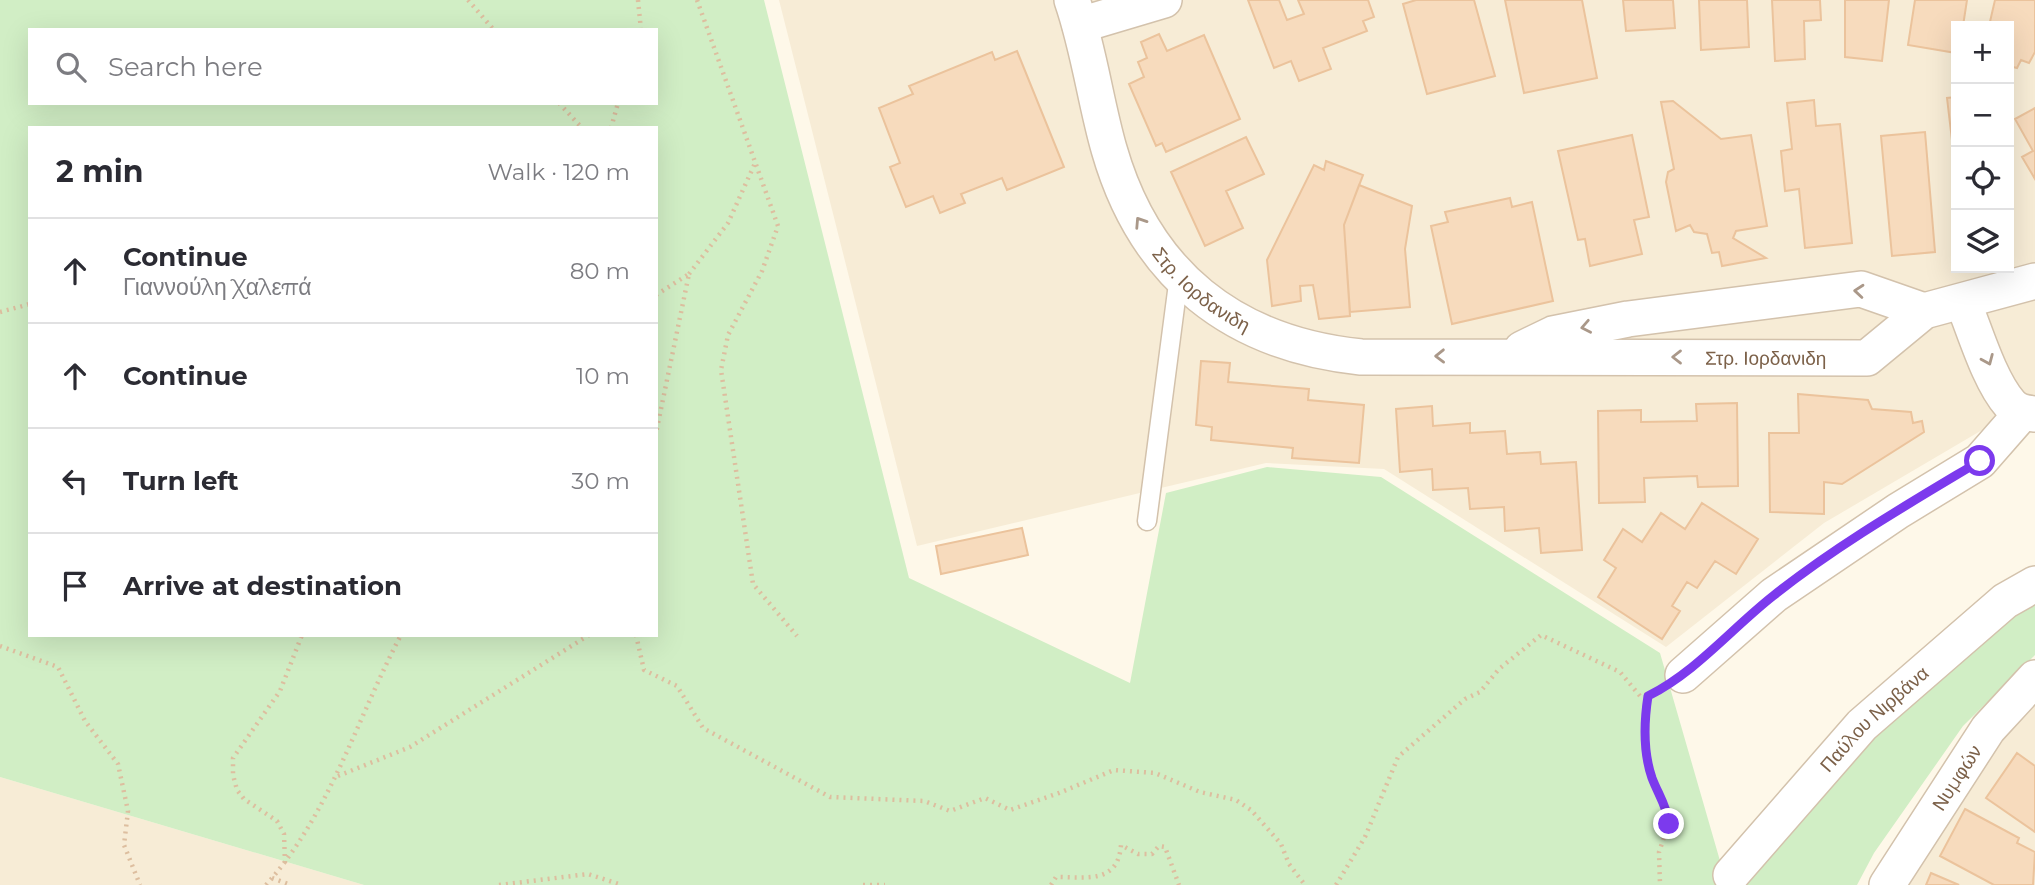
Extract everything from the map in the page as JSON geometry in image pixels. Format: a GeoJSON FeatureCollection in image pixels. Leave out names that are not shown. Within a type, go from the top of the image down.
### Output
{"type":"FeatureCollection","features":[{"type":"Feature","properties":{"kind":"street"},"geometry":{"type":"LineString","coordinates":[[1076,12],[1164,0]]}},
{"type":"Feature","properties":{"kind":"street","name":"Στρ. Ιορδανιδη"},"geometry":{"type":"LineString","coordinates":[[1076,12],[1110,150],[1130,207],[1162,257],[1179,276],[1213,306],[1239,323],[1279,342],[1323,354],[1361,357],[1508,355],[1867,358],[1924,311],[2035,281]]}},
{"type":"Feature","properties":{"kind":"street","name":"Στρ. Ιορδανιδη"},"geometry":{"type":"LineString","coordinates":[[1508,355],[1553,334],[1628,319],[1861,289],[1924,311]]}},
{"type":"Feature","properties":{"kind":"street"},"geometry":{"type":"LineString","coordinates":[[1684,675],[1774,595],[1898,511],[1980,461],[2029,413],[2011,406],[2002,392],[1963,302]]}},
{"type":"Feature","properties":{"kind":"street","name":"Παύλου Νιρβάνα"},"geometry":{"type":"LineString","coordinates":[[1731,875],[1862,725],[2005,601],[2035,584]]}},
{"type":"Feature","properties":{"kind":"street","name":"Νυμφών"},"geometry":{"type":"LineString","coordinates":[[1887,885],[1989,729],[2035,678]]}},
{"type":"Feature","properties":{"kind":"lane"},"geometry":{"type":"LineString","coordinates":[[1147,521],[1179,276]]}},
{"type":"Feature","properties":{"kind":"path"},"geometry":{"type":"LineString","coordinates":[[468,0],[492,28]]}},
{"type":"Feature","properties":{"kind":"path"},"geometry":{"type":"LineString","coordinates":[[638,0],[641,28]]}},
{"type":"Feature","properties":{"kind":"path"},"geometry":{"type":"LineString","coordinates":[[697,0],[757,160],[778,226],[762,271],[728,335],[721,370],[753,584],[797,636]]}},
{"type":"Feature","properties":{"kind":"path"},"geometry":{"type":"LineString","coordinates":[[561,105],[580,126]]}},
{"type":"Feature","properties":{"kind":"path"},"geometry":{"type":"LineString","coordinates":[[612,126],[617,105]]}},
{"type":"Feature","properties":{"kind":"path"},"geometry":{"type":"LineString","coordinates":[[658,294],[689,274],[727,223],[757,160]]}},
{"type":"Feature","properties":{"kind":"path"},"geometry":{"type":"LineString","coordinates":[[658,423],[689,274]]}},
{"type":"Feature","properties":{"kind":"path"},"geometry":{"type":"LineString","coordinates":[[0,312],[28,305]]}},
{"type":"Feature","properties":{"kind":"path"},"geometry":{"type":"LineString","coordinates":[[1336,885],[1365,837],[1398,757],[1465,699],[1480,692],[1499,669],[1541,635],[1620,672],[1640,696],[1648,696],[1684,675]]}},
{"type":"Feature","properties":{"kind":"path"},"geometry":{"type":"LineString","coordinates":[[285,864],[284,834],[277,821],[244,799],[237,790],[233,775],[233,758],[280,691],[301,637]]}},
{"type":"Feature","properties":{"kind":"path"},"geometry":{"type":"LineString","coordinates":[[266,885],[285,864],[338,776],[383,668],[400,637]]}},
{"type":"Feature","properties":{"kind":"path"},"geometry":{"type":"LineString","coordinates":[[338,776],[410,747],[586,637]]}},
{"type":"Feature","properties":{"kind":"path"},"geometry":{"type":"LineString","coordinates":[[636,637],[644,670],[677,686],[703,728],[830,797],[924,801],[950,811],[985,798],[1010,810],[1114,770],[1155,773],[1200,792],[1236,800],[1251,810],[1281,844],[1289,864],[1305,885]]}},
{"type":"Feature","properties":{"kind":"path"},"geometry":{"type":"LineString","coordinates":[[0,646],[58,667],[85,721],[118,764],[128,811],[124,845],[140,885]]}},
{"type":"Feature","properties":{"kind":"path"},"geometry":{"type":"LineString","coordinates":[[1648,696],[1645,739],[1651,775],[1667,811],[1669,824],[1659,852],[1660,885]]}},
{"type":"Feature","properties":{"kind":"path"},"geometry":{"type":"LineString","coordinates":[[1051,885],[1056,877],[1099,876],[1113,871],[1120,861],[1121,845],[1138,854],[1152,854],[1159,846],[1164,847],[1179,885]]}},
{"type":"Feature","properties":{"kind":"path"},"geometry":{"type":"LineString","coordinates":[[499,885],[588,874],[622,885]]}},
{"type":"Feature","properties":{"kind":"path"},"geometry":{"type":"LineString","coordinates":[[272,878],[291,885]]}},
{"type":"Feature","properties":{"kind":"path"},"geometry":{"type":"LineString","coordinates":[[863,885],[885,885]]}},
{"type":"Feature","properties":{"kind":"shaded area"},"geometry":{"type":"Polygon","coordinates":[[[779,0],[2035,0],[2035,399],[1824,523],[1666,647],[1384,469],[1266,463],[917,546],[779,0]]]}},
{"type":"Feature","properties":{"kind":"shaded area"},"geometry":{"type":"Polygon","coordinates":[[[2035,699],[2035,885],[1901,885],[2000,740],[2035,699]]]}},
{"type":"Feature","properties":{"kind":"shaded area"},"geometry":{"type":"Polygon","coordinates":[[[0,777],[364,885],[0,885],[0,777]]]}},
{"type":"Feature","properties":{"kind":"green space"},"geometry":{"type":"Polygon","coordinates":[[[0,0],[764,0],[909,578],[1130,683],[1166,493],[1267,467],[1381,477],[1660,653],[1727,885],[364,885],[0,777],[0,0]]]}},
{"type":"Feature","properties":{"kind":"green space"},"geometry":{"type":"Polygon","coordinates":[[[2035,599],[2035,655],[1963,726],[1874,853],[1857,885],[1741,885],[1883,723],[2035,599]]]}},
{"type":"Feature","properties":{"kind":"building"},"geometry":{"type":"Polygon","coordinates":[[[1248,0],[1279,0],[1287,20],[1304,14],[1298,0],[1368,0],[1374,17],[1363,21],[1367,31],[1323,48],[1331,69],[1299,81],[1291,61],[1274,68],[1248,0]]]}},
{"type":"Feature","properties":{"kind":"building"},"geometry":{"type":"Polygon","coordinates":[[[1416,0],[1474,0],[1495,76],[1427,94],[1403,4],[1416,0]]]}},
{"type":"Feature","properties":{"kind":"building"},"geometry":{"type":"Polygon","coordinates":[[[1505,0],[1582,0],[1597,78],[1524,93],[1505,0]]]}},
{"type":"Feature","properties":{"kind":"building"},"geometry":{"type":"Polygon","coordinates":[[[1623,0],[1673,0],[1675,28],[1626,31],[1623,0]]]}},
{"type":"Feature","properties":{"kind":"building"},"geometry":{"type":"Polygon","coordinates":[[[1699,0],[1747,0],[1749,47],[1701,50],[1699,0]]]}},
{"type":"Feature","properties":{"kind":"building"},"geometry":{"type":"Polygon","coordinates":[[[1772,0],[1820,0],[1821,20],[1804,21],[1805,59],[1775,61],[1772,0]]]}},
{"type":"Feature","properties":{"kind":"building"},"geometry":{"type":"Polygon","coordinates":[[[1845,0],[1889,0],[1882,61],[1845,57],[1845,0]]]}},
{"type":"Feature","properties":{"kind":"building"},"geometry":{"type":"Polygon","coordinates":[[[1915,0],[1967,0],[1964,21],[1951,21],[1951,52],[1908,45],[1915,0]]]}},
{"type":"Feature","properties":{"kind":"building"},"geometry":{"type":"Polygon","coordinates":[[[1995,0],[2035,0],[2035,52],[2029,63],[2021,60],[2017,68],[2014,67],[2014,21],[1990,21],[1995,0]]]}},
{"type":"Feature","properties":{"kind":"building"},"geometry":{"type":"Polygon","coordinates":[[[1159,34],[1167,51],[1204,35],[1240,119],[1166,152],[1162,143],[1156,146],[1129,84],[1144,77],[1138,62],[1147,58],[1141,42],[1159,34]]]}},
{"type":"Feature","properties":{"kind":"building"},"geometry":{"type":"Polygon","coordinates":[[[1017,51],[1064,167],[1007,190],[1002,178],[961,194],[965,203],[940,213],[933,196],[906,207],[890,167],[900,163],[879,108],[913,94],[909,86],[992,52],[995,60],[1017,51]]]}},
{"type":"Feature","properties":{"kind":"building"},"geometry":{"type":"Polygon","coordinates":[[[1947,98],[1951,98],[1951,132],[1947,98]]]}},
{"type":"Feature","properties":{"kind":"building"},"geometry":{"type":"Polygon","coordinates":[[[1814,100],[1816,126],[1840,124],[1852,243],[1805,248],[1799,189],[1785,191],[1781,151],[1792,149],[1787,103],[1814,100]]]}},
{"type":"Feature","properties":{"kind":"building"},"geometry":{"type":"Polygon","coordinates":[[[1673,101],[1721,139],[1751,135],[1767,226],[1736,231],[1733,238],[1766,258],[1722,266],[1719,252],[1712,253],[1707,234],[1694,232],[1690,225],[1676,231],[1666,182],[1668,172],[1674,169],[1661,102],[1673,101]]]}},
{"type":"Feature","properties":{"kind":"building"},"geometry":{"type":"Polygon","coordinates":[[[2035,108],[2035,179],[2022,157],[2033,151],[2015,119],[2035,108]]]}},
{"type":"Feature","properties":{"kind":"building"},"geometry":{"type":"Polygon","coordinates":[[[1925,132],[1935,252],[1892,256],[1881,136],[1925,132]]]}},
{"type":"Feature","properties":{"kind":"building"},"geometry":{"type":"Polygon","coordinates":[[[1632,135],[1649,217],[1634,220],[1642,254],[1590,266],[1585,239],[1578,240],[1558,151],[1632,135]]]}},
{"type":"Feature","properties":{"kind":"building"},"geometry":{"type":"Polygon","coordinates":[[[1246,137],[1264,174],[1226,191],[1243,228],[1205,246],[1171,172],[1246,137]]]}},
{"type":"Feature","properties":{"kind":"building"},"geometry":{"type":"Polygon","coordinates":[[[1326,161],[1363,175],[1344,225],[1350,316],[1319,319],[1313,285],[1300,286],[1301,301],[1272,306],[1267,260],[1314,165],[1324,170],[1326,161]]]}},
{"type":"Feature","properties":{"kind":"building"},"geometry":{"type":"Polygon","coordinates":[[[1359,185],[1412,206],[1405,249],[1410,307],[1350,312],[1344,225],[1359,185]]]}},
{"type":"Feature","properties":{"kind":"building"},"geometry":{"type":"Polygon","coordinates":[[[1510,198],[1512,207],[1532,202],[1553,301],[1452,324],[1431,226],[1448,222],[1445,212],[1510,198]]]}},
{"type":"Feature","properties":{"kind":"building"},"geometry":{"type":"Polygon","coordinates":[[[1201,361],[1230,363],[1228,382],[1309,389],[1308,400],[1364,405],[1359,463],[1292,458],[1293,448],[1211,440],[1212,427],[1196,425],[1201,361]]]}},
{"type":"Feature","properties":{"kind":"building"},"geometry":{"type":"Polygon","coordinates":[[[1798,394],[1868,400],[1872,409],[1911,412],[1913,423],[1922,421],[1924,432],[1842,484],[1824,482],[1824,514],[1770,512],[1769,433],[1799,433],[1798,394]]]}},
{"type":"Feature","properties":{"kind":"building"},"geometry":{"type":"Polygon","coordinates":[[[1737,403],[1738,486],[1698,487],[1697,476],[1644,478],[1645,502],[1599,503],[1598,411],[1641,410],[1641,422],[1697,421],[1696,404],[1737,403]]]}},
{"type":"Feature","properties":{"kind":"building"},"geometry":{"type":"Polygon","coordinates":[[[1432,406],[1433,426],[1470,423],[1470,433],[1505,431],[1507,454],[1540,452],[1541,464],[1576,462],[1582,550],[1541,553],[1539,528],[1505,531],[1504,507],[1470,509],[1468,488],[1433,490],[1432,469],[1400,472],[1396,409],[1432,406]]]}},
{"type":"Feature","properties":{"kind":"building"},"geometry":{"type":"Polygon","coordinates":[[[1702,503],[1758,539],[1736,574],[1715,561],[1697,588],[1687,582],[1672,606],[1680,611],[1662,639],[1598,597],[1616,568],[1604,560],[1623,529],[1642,542],[1661,513],[1685,529],[1702,503]]]}},
{"type":"Feature","properties":{"kind":"building"},"geometry":{"type":"Polygon","coordinates":[[[1022,528],[1028,555],[941,574],[936,546],[1022,528]]]}},
{"type":"Feature","properties":{"kind":"building"},"geometry":{"type":"Polygon","coordinates":[[[2017,753],[2035,766],[2035,832],[1986,798],[2017,753]]]}},
{"type":"Feature","properties":{"kind":"building"},"geometry":{"type":"Polygon","coordinates":[[[1965,809],[2019,838],[2017,843],[2035,852],[2033,885],[1994,885],[1940,856],[1965,809]]]}},
{"type":"Feature","properties":{"kind":"building"},"geometry":{"type":"Polygon","coordinates":[[[1931,873],[1959,885],[1926,885],[1931,873]]]}},
{"type":"Feature","properties":{"kind":"route"},"geometry":{"type":"LineString","coordinates":[[1669,824],[1667,811],[1651,775],[1645,739],[1648,696],[1684,675],[1774,595],[1898,511],[1980,461]]}}]}
